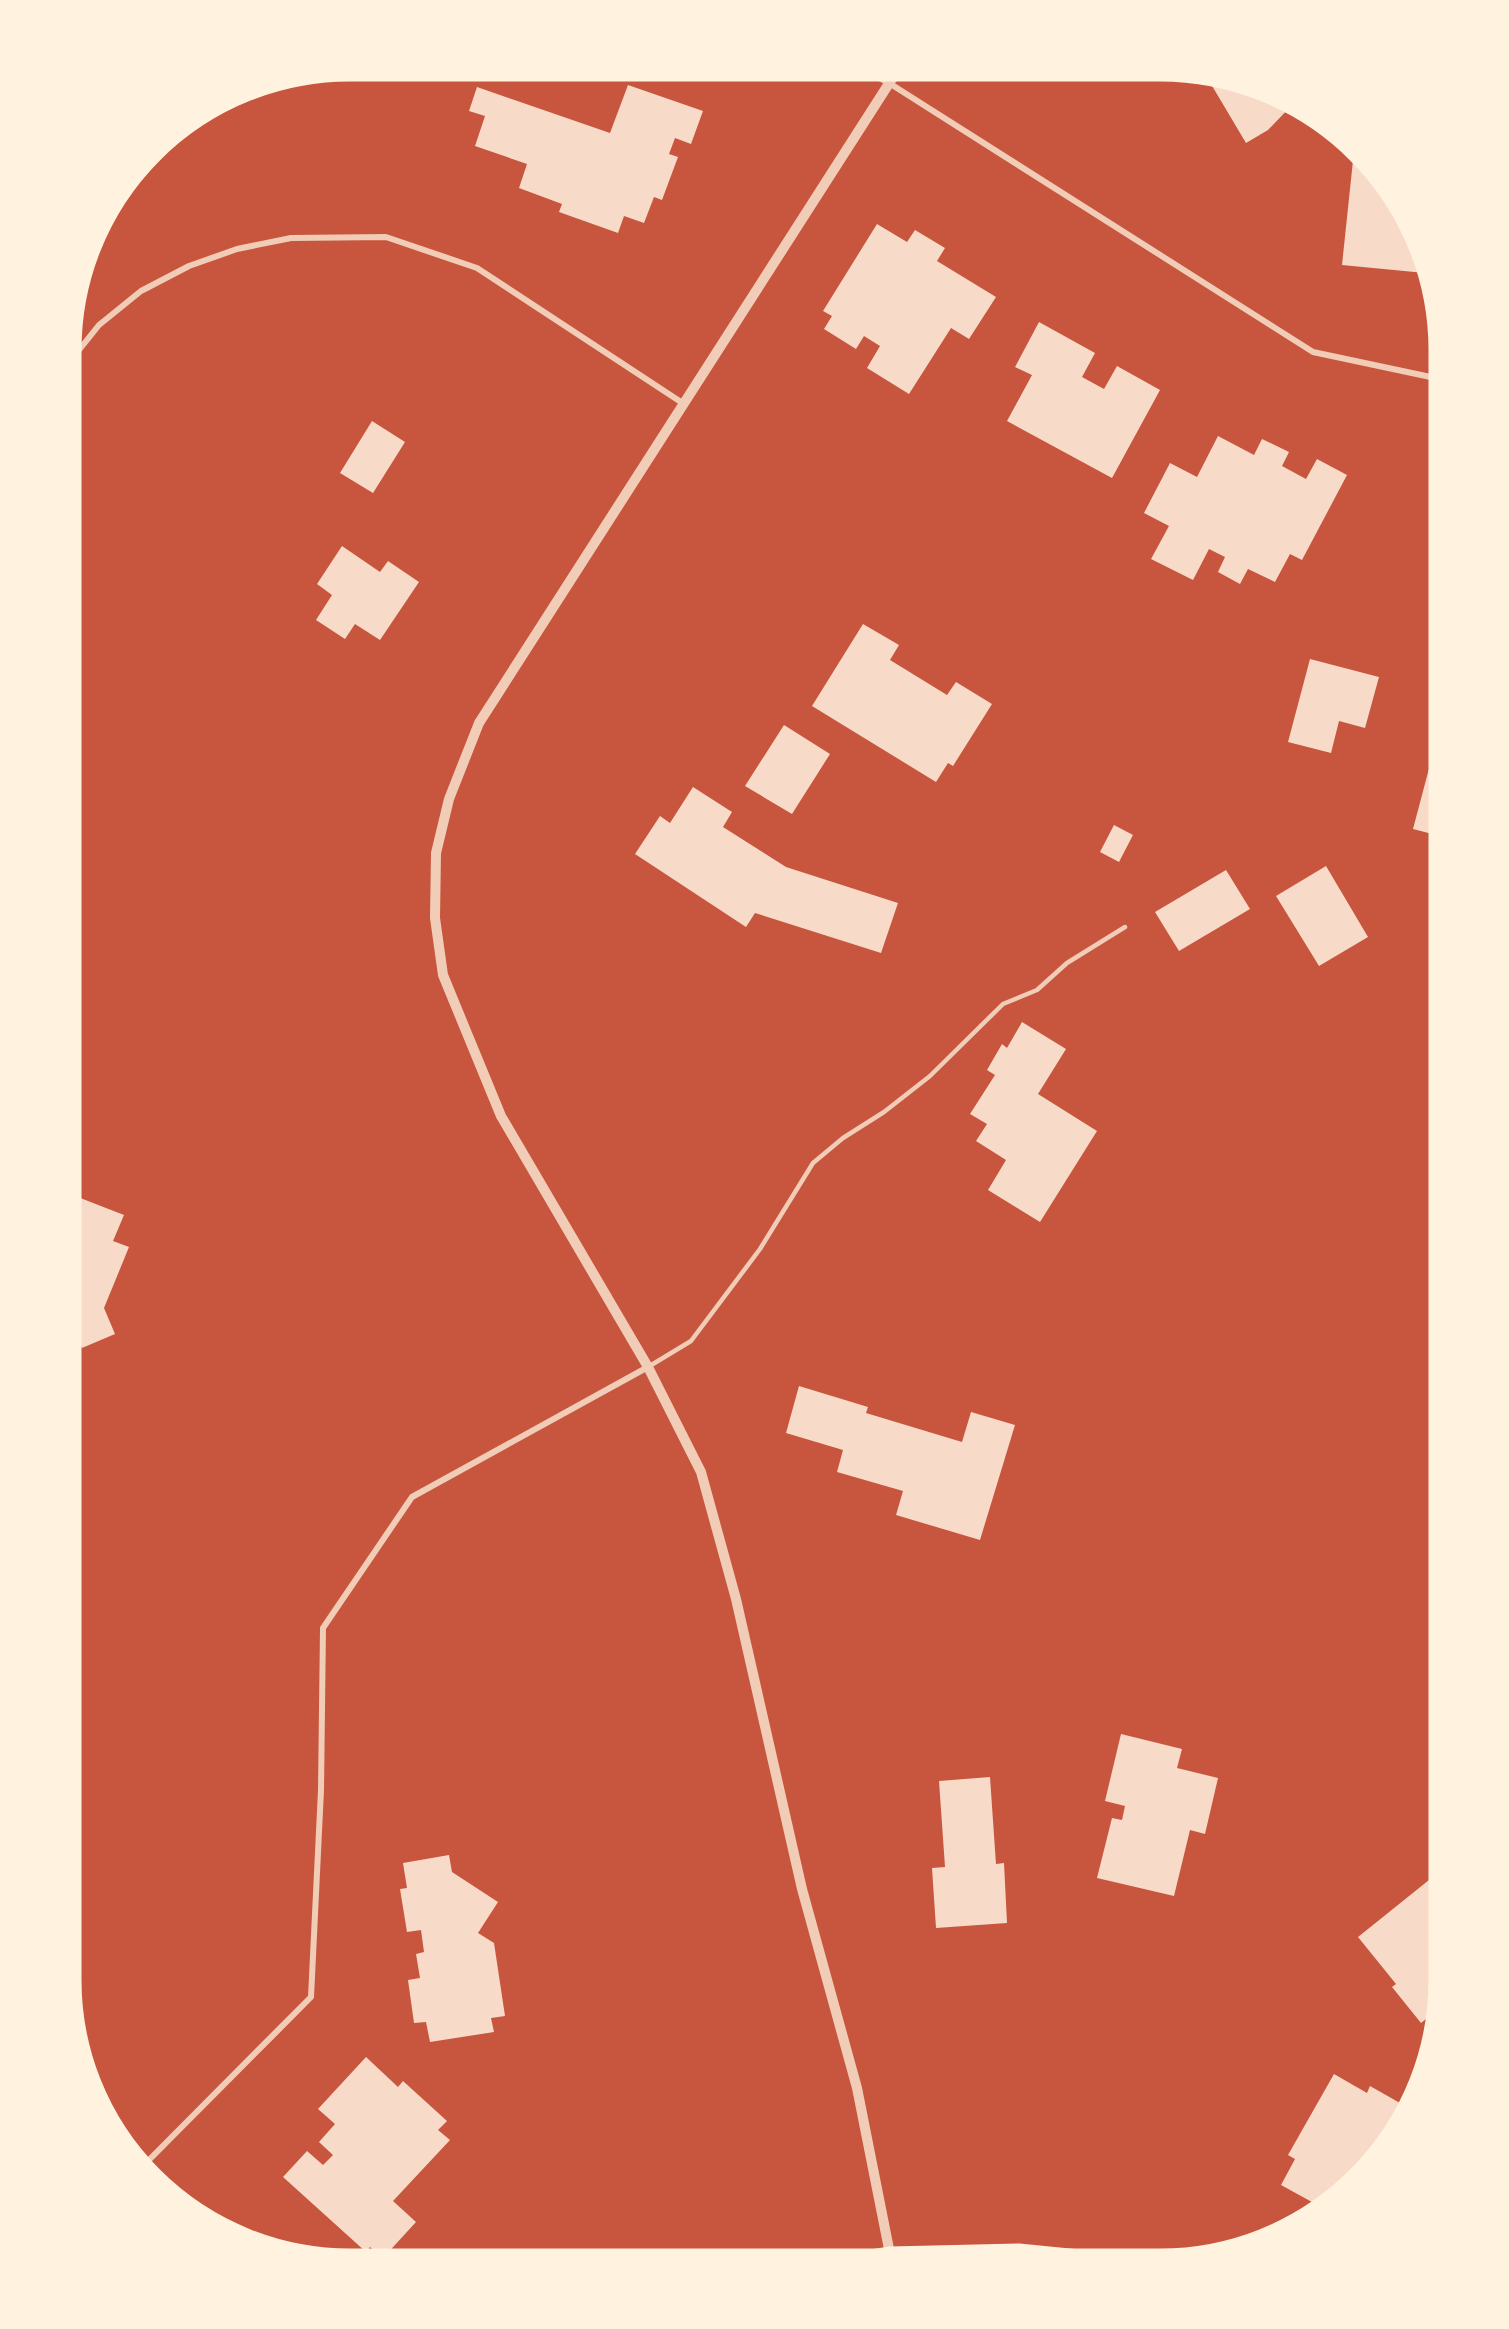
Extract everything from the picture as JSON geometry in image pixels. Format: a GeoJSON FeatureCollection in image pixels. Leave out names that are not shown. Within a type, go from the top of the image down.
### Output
{"type":"FeatureCollection","features":[{"type":"Feature","properties":{"kind":"street"},"geometry":{"type":"LineString","coordinates":[[883,80],[1313,352],[1430,377]]}},
{"type":"Feature","properties":{"kind":"street"},"geometry":{"type":"LineString","coordinates":[[890,2250],[857,2088],[802,1889],[733,1589],[701,1472],[648,1367],[501,1116],[443,975],[435,918],[436,853],[449,799],[479,723],[891,80]]}},
{"type":"Feature","properties":{"kind":"street"},"geometry":{"type":"LineString","coordinates":[[80,349],[99,325],[141,291],[189,266],[237,249],[291,238],[386,237],[477,268],[684,404]]}},
{"type":"Feature","properties":{"kind":"street"},"geometry":{"type":"LineString","coordinates":[[149,2160],[311,1997],[321,1790],[323,1628],[412,1497],[648,1367]]}},
{"type":"Feature","properties":{"kind":"lane"},"geometry":{"type":"LineString","coordinates":[[648,1367],[691,1341],[760,1249],[813,1163],[843,1138],[884,1112],[930,1076],[1003,1004],[1037,990],[1067,963],[1125,927]]}},
{"type":"Feature","properties":{"kind":"building"},"geometry":{"type":"Polygon","coordinates":[[[628,85],[703,111],[691,144],[675,138],[669,154],[678,157],[662,200],[654,197],[644,223],[624,216],[618,233],[559,212],[562,204],[519,188],[527,164],[475,146],[485,116],[469,111],[477,87],[610,133],[628,85]]]}},
{"type":"Feature","properties":{"kind":"building"},"geometry":{"type":"Polygon","coordinates":[[[1211,85],[1246,94],[1286,111],[1268,130],[1246,143],[1211,85]]]}},
{"type":"Feature","properties":{"kind":"building"},"geometry":{"type":"Polygon","coordinates":[[[1353,162],[1374,185],[1393,214],[1409,246],[1418,272],[1342,265],[1353,162]]]}},
{"type":"Feature","properties":{"kind":"building"},"geometry":{"type":"Polygon","coordinates":[[[877,224],[907,242],[915,230],[945,248],[937,261],[996,297],[969,339],[951,328],[909,394],[867,368],[880,346],[864,336],[856,349],[824,329],[832,316],[823,311],[877,224]]]}},
{"type":"Feature","properties":{"kind":"building"},"geometry":{"type":"Polygon","coordinates":[[[1039,322],[1095,353],[1082,377],[1104,389],[1117,366],[1160,390],[1112,478],[1007,421],[1032,375],[1015,367],[1039,322]]]}},
{"type":"Feature","properties":{"kind":"building"},"geometry":{"type":"Polygon","coordinates":[[[372,421],[405,442],[373,493],[340,473],[372,421]]]}},
{"type":"Feature","properties":{"kind":"building"},"geometry":{"type":"Polygon","coordinates":[[[1218,436],[1254,455],[1262,439],[1289,452],[1282,466],[1306,479],[1317,459],[1347,475],[1302,560],[1290,554],[1275,582],[1248,569],[1240,584],[1218,572],[1225,557],[1209,549],[1193,580],[1151,559],[1169,526],[1144,513],[1170,463],[1197,477],[1218,436]]]}},
{"type":"Feature","properties":{"kind":"building"},"geometry":{"type":"Polygon","coordinates":[[[342,546],[380,572],[388,561],[419,582],[380,640],[355,624],[345,639],[316,620],[332,595],[317,584],[342,546]]]}},
{"type":"Feature","properties":{"kind":"building"},"geometry":{"type":"Polygon","coordinates":[[[863,624],[899,645],[890,660],[947,695],[956,682],[992,704],[953,766],[948,763],[936,782],[812,706],[863,624]]]}},
{"type":"Feature","properties":{"kind":"building"},"geometry":{"type":"Polygon","coordinates":[[[1310,659],[1379,677],[1365,728],[1339,721],[1331,753],[1288,742],[1310,659]]]}},
{"type":"Feature","properties":{"kind":"building"},"geometry":{"type":"Polygon","coordinates":[[[784,725],[830,754],[792,814],[745,786],[784,725]]]}},
{"type":"Feature","properties":{"kind":"building"},"geometry":{"type":"Polygon","coordinates":[[[1430,765],[1430,833],[1413,829],[1430,765]]]}},
{"type":"Feature","properties":{"kind":"building"},"geometry":{"type":"Polygon","coordinates":[[[693,787],[732,812],[723,827],[786,867],[898,903],[881,953],[755,913],[746,927],[635,854],[660,816],[670,823],[693,787]]]}},
{"type":"Feature","properties":{"kind":"building"},"geometry":{"type":"Polygon","coordinates":[[[1114,825],[1133,835],[1119,862],[1100,852],[1114,825]]]}},
{"type":"Feature","properties":{"kind":"building"},"geometry":{"type":"Polygon","coordinates":[[[1326,866],[1368,937],[1319,966],[1276,896],[1326,866]]]}},
{"type":"Feature","properties":{"kind":"building"},"geometry":{"type":"Polygon","coordinates":[[[1226,870],[1250,909],[1179,951],[1155,912],[1226,870]]]}},
{"type":"Feature","properties":{"kind":"building"},"geometry":{"type":"Polygon","coordinates":[[[1022,1022],[1066,1049],[1038,1094],[1097,1131],[1040,1222],[988,1190],[1006,1160],[976,1141],[987,1124],[970,1114],[995,1075],[987,1070],[1002,1044],[1007,1048],[1022,1022]]]}},
{"type":"Feature","properties":{"kind":"building"},"geometry":{"type":"Polygon","coordinates":[[[80,1198],[124,1215],[113,1241],[129,1247],[104,1308],[115,1334],[82,1348],[80,1344],[80,1198]]]}},
{"type":"Feature","properties":{"kind":"building"},"geometry":{"type":"Polygon","coordinates":[[[799,1386],[868,1407],[866,1413],[962,1442],[971,1412],[1015,1425],[980,1540],[896,1515],[903,1491],[837,1472],[843,1450],[786,1433],[799,1386]]]}},
{"type":"Feature","properties":{"kind":"building"},"geometry":{"type":"Polygon","coordinates":[[[1121,1734],[1182,1749],[1177,1768],[1218,1778],[1205,1834],[1190,1830],[1174,1896],[1097,1878],[1112,1818],[1122,1820],[1125,1806],[1105,1801],[1121,1734]]]}},
{"type":"Feature","properties":{"kind":"building"},"geometry":{"type":"Polygon","coordinates":[[[990,1777],[996,1864],[1004,1863],[1007,1923],[936,1928],[932,1868],[945,1867],[939,1781],[990,1777]]]}},
{"type":"Feature","properties":{"kind":"building"},"geometry":{"type":"Polygon","coordinates":[[[449,1855],[452,1872],[498,1902],[478,1933],[494,1943],[505,2016],[491,2018],[494,2032],[430,2042],[426,2022],[414,2023],[408,1980],[420,1978],[416,1954],[424,1952],[421,1930],[407,1932],[400,1889],[407,1888],[403,1863],[449,1855]]]}},
{"type":"Feature","properties":{"kind":"building"},"geometry":{"type":"Polygon","coordinates":[[[1430,1879],[1429,1997],[1426,2019],[1421,2023],[1392,1987],[1396,1984],[1358,1937],[1430,1879]]]}},
{"type":"Feature","properties":{"kind":"building"},"geometry":{"type":"Polygon","coordinates":[[[366,2057],[398,2087],[403,2081],[447,2121],[438,2130],[450,2140],[393,2201],[416,2222],[390,2250],[374,2250],[370,2247],[364,2250],[283,2177],[307,2151],[323,2165],[333,2155],[319,2142],[335,2124],[318,2109],[366,2057]]]}},
{"type":"Feature","properties":{"kind":"building"},"geometry":{"type":"Polygon","coordinates":[[[1334,2074],[1367,2093],[1370,2086],[1400,2103],[1384,2130],[1362,2158],[1338,2182],[1312,2202],[1281,2185],[1295,2159],[1288,2155],[1334,2074]]]}}]}
